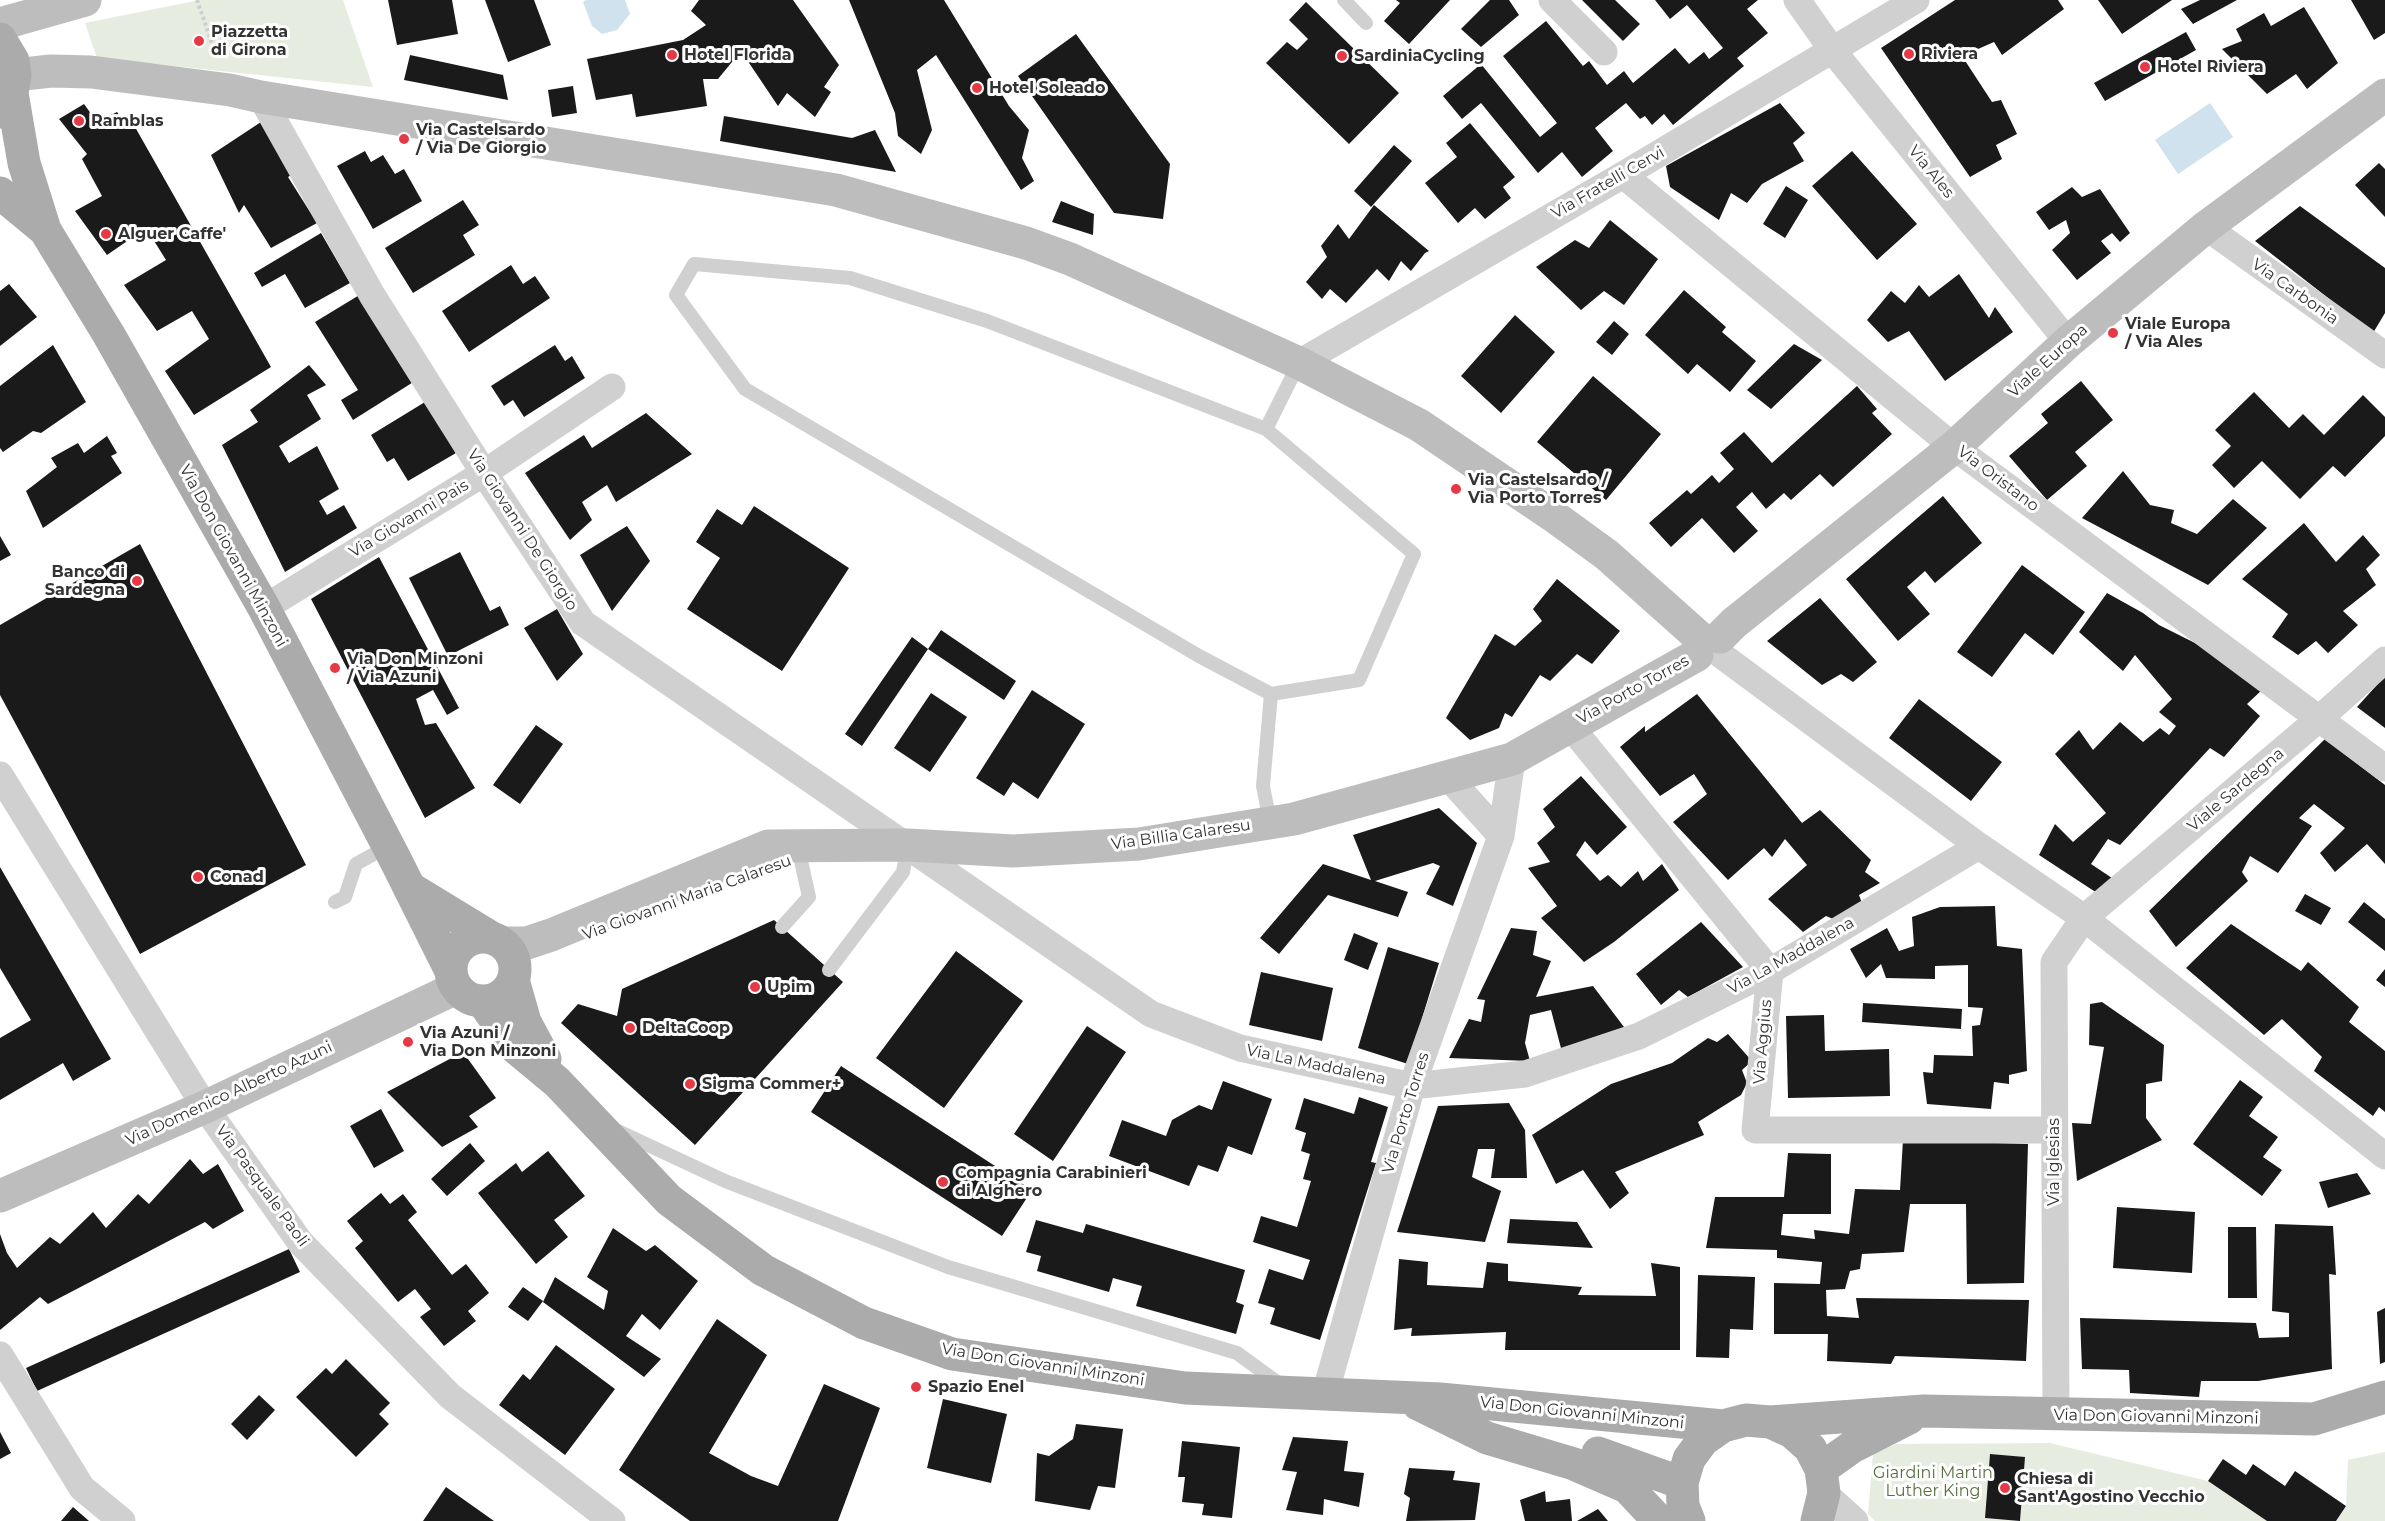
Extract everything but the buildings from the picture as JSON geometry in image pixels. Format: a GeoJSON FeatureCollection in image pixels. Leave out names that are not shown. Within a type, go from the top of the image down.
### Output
{"type":"FeatureCollection","features":[{"type":"Feature","properties":{"kind":"main road","name":"Via Don Giovanni Minzoni"},"geometry":{"type":"LineString","coordinates":[[0,39],[13,61],[9,94],[24,163],[45,230],[109,335],[264,608],[463,986],[516,1048],[558,1082],[669,1200],[763,1270],[864,1323],[952,1354],[1185,1388],[1440,1399],[1723,1426],[1746,1420],[1770,1422],[1924,1411],[2314,1419],[2385,1397]]}},
{"type":"Feature","properties":{"kind":"main road","name":"Via Don Giovanni Minzoni"},"geometry":{"type":"LineString","coordinates":[[0,193],[45,230]]}},
{"type":"Feature","properties":{"kind":"main road"},"geometry":{"type":"LineString","coordinates":[[410,888],[506,957]]}},
{"type":"Feature","properties":{"kind":"main road"},"geometry":{"type":"LineString","coordinates":[[474,938],[506,957],[505,993],[495,999],[463,986],[456,950],[464,942],[474,938]]}},
{"type":"Feature","properties":{"kind":"main road","name":"Via Don Giovanni Minzoni"},"geometry":{"type":"LineString","coordinates":[[506,957],[525,1022],[558,1082]]}},
{"type":"Feature","properties":{"kind":"main road"},"geometry":{"type":"LineString","coordinates":[[1406,1398],[1487,1438],[1574,1464],[1627,1487],[1659,1521]]}},
{"type":"Feature","properties":{"kind":"main road","name":"Via Don Giovanni Minzoni"},"geometry":{"type":"LineString","coordinates":[[1440,1399],[1682,1483]]}},
{"type":"Feature","properties":{"kind":"main road","name":"Via Don Giovanni Minzoni"},"geometry":{"type":"LineString","coordinates":[[1820,1495],[1852,1447],[1924,1411]]}},
{"type":"Feature","properties":{"kind":"main road"},"geometry":{"type":"LineString","coordinates":[[1770,1422],[1792,1432],[1810,1448],[1820,1495]]}},
{"type":"Feature","properties":{"kind":"main road"},"geometry":{"type":"LineString","coordinates":[[1689,1521],[1683,1506],[1682,1483],[1689,1460],[1703,1440],[1723,1426]]}},
{"type":"Feature","properties":{"kind":"street"},"geometry":{"type":"LineString","coordinates":[[0,24],[85,0]]}},
{"type":"Feature","properties":{"kind":"street"},"geometry":{"type":"LineString","coordinates":[[1552,0],[1604,52]]}},
{"type":"Feature","properties":{"kind":"street","name":"Via Ales"},"geometry":{"type":"LineString","coordinates":[[1797,0],[1833,51],[2068,342]]}},
{"type":"Feature","properties":{"kind":"street","name":"Via Fratelli Cervi"},"geometry":{"type":"LineString","coordinates":[[1299,363],[1623,175],[1916,0]]}},
{"type":"Feature","properties":{"kind":"street"},"geometry":{"type":"LineString","coordinates":[[9,94],[51,71],[91,72],[186,83],[836,190],[1026,243],[1070,260],[1299,363],[1419,425],[1475,462],[1607,555],[1709,646],[1979,846],[2084,918],[2385,1156]]}},
{"type":"Feature","properties":{"kind":"street","name":"Viale Europa"},"geometry":{"type":"LineString","coordinates":[[1709,646],[1743,616],[1954,447],[2068,342],[2206,227],[2385,95]]}},
{"type":"Feature","properties":{"kind":"street","name":"Via Giovanni De Giorgio"},"geometry":{"type":"LineString","coordinates":[[261,97],[372,295],[484,473],[583,623],[908,845]]}},
{"type":"Feature","properties":{"kind":"street","name":"Via Oristano"},"geometry":{"type":"LineString","coordinates":[[1623,175],[1954,447],[2385,768]]}},
{"type":"Feature","properties":{"kind":"street","name":"Via Carbonia"},"geometry":{"type":"LineString","coordinates":[[2206,227],[2385,355]]}},
{"type":"Feature","properties":{"kind":"street","name":"Via Giovanni Pais"},"geometry":{"type":"LineString","coordinates":[[264,608],[484,473],[612,387]]}},
{"type":"Feature","properties":{"kind":"street","name":"Via Porto Torres"},"geometry":{"type":"LineString","coordinates":[[1325,1394],[1412,1086],[1501,836],[1512,759],[1709,646]]}},
{"type":"Feature","properties":{"kind":"street","name":"Viale Sardegna"},"geometry":{"type":"LineString","coordinates":[[2084,918],[2385,660]]}},
{"type":"Feature","properties":{"kind":"street"},"geometry":{"type":"LineString","coordinates":[[1570,726],[1770,971]]}},
{"type":"Feature","properties":{"kind":"street"},"geometry":{"type":"LineString","coordinates":[[1501,836],[1448,777],[1512,759]]}},
{"type":"Feature","properties":{"kind":"street","name":"Via Pasquale Paoli"},"geometry":{"type":"LineString","coordinates":[[0,775],[206,1107],[300,1242],[450,1396],[612,1521]]}},
{"type":"Feature","properties":{"kind":"street","name":"Via Billia Calaresu"},"geometry":{"type":"LineString","coordinates":[[837,847],[908,845],[1013,851],[1139,844],[1294,819],[1448,777]]}},
{"type":"Feature","properties":{"kind":"street","name":"Via La Maddalena"},"geometry":{"type":"LineString","coordinates":[[908,845],[1151,1014],[1240,1048],[1412,1086],[1525,1074],[1640,1036],[1770,971],[1979,846]]}},
{"type":"Feature","properties":{"kind":"street","name":"Via Giovanni Maria Calaresu"},"geometry":{"type":"LineString","coordinates":[[506,957],[527,943],[551,936],[768,846],[837,847]]}},
{"type":"Feature","properties":{"kind":"street","name":"Via Giovanni Maria Calaresu"},"geometry":{"type":"LineString","coordinates":[[506,957],[556,947],[773,863],[837,847]]}},
{"type":"Feature","properties":{"kind":"street","name":"Via Iglesias"},"geometry":{"type":"LineString","coordinates":[[2056,1415],[2054,962],[2084,918]]}},
{"type":"Feature","properties":{"kind":"street","name":"Via Aggius"},"geometry":{"type":"LineString","coordinates":[[1770,971],[1755,1130],[2054,1130]]}},
{"type":"Feature","properties":{"kind":"street","name":"Via Domenico Alberto Azuni"},"geometry":{"type":"LineString","coordinates":[[0,1196],[206,1107],[463,986]]}},
{"type":"Feature","properties":{"kind":"street"},"geometry":{"type":"LineString","coordinates":[[0,1355],[82,1488],[122,1521]]}},
{"type":"Feature","properties":{"kind":"street"},"geometry":{"type":"LineString","coordinates":[[1820,1495],[1855,1521]]}},
{"type":"Feature","properties":{"kind":"lane"},"geometry":{"type":"LineString","coordinates":[[1344,0],[1366,23]]}},
{"type":"Feature","properties":{"kind":"lane"},"geometry":{"type":"LineString","coordinates":[[694,264],[850,278],[987,321],[1266,429],[1414,554],[1359,680],[1270,694],[1168,638],[745,389],[676,295],[694,264]]}},
{"type":"Feature","properties":{"kind":"lane"},"geometry":{"type":"LineString","coordinates":[[1266,429],[1299,363]]}},
{"type":"Feature","properties":{"kind":"lane"},"geometry":{"type":"LineString","coordinates":[[1270,694],[1263,786],[1270,822]]}},
{"type":"Feature","properties":{"kind":"lane"},"geometry":{"type":"LineString","coordinates":[[830,970],[903,872],[908,845]]}},
{"type":"Feature","properties":{"kind":"lane"},"geometry":{"type":"LineString","coordinates":[[335,902],[345,897],[356,864],[388,846]]}},
{"type":"Feature","properties":{"kind":"lane"},"geometry":{"type":"LineString","coordinates":[[782,927],[809,897],[800,856]]}},
{"type":"Feature","properties":{"kind":"lane"},"geometry":{"type":"LineString","coordinates":[[595,1121],[725,1181],[948,1267],[1237,1353],[1292,1393]]}},
{"type":"Feature","properties":{"kind":"green space","name":"Piazzetta di Girona"},"geometry":{"type":"Polygon","coordinates":[[[200,0],[343,0],[373,87],[97,58],[85,23],[200,0]]]}},
{"type":"Feature","properties":{"kind":"green space","name":"Giardini Martin Luther King"},"geometry":{"type":"Polygon","coordinates":[[[2050,1443],[2208,1481],[2267,1521],[2020,1521],[1875,1521],[1868,1514],[1873,1454],[1896,1444],[2050,1443]],[[1990,1454],[1985,1518],[2020,1521],[2024,1457],[1990,1454]]]}},
{"type":"Feature","properties":{"kind":"green space"},"geometry":{"type":"Polygon","coordinates":[[[2385,1452],[2385,1521],[2336,1521],[2346,1506],[2348,1460],[2385,1452]]]}},
{"type":"Feature","properties":{"kind":"water"},"geometry":{"type":"Polygon","coordinates":[[[586,0],[625,0],[630,14],[617,30],[602,34],[592,26],[583,2],[586,0]]]}},
{"type":"Feature","properties":{"kind":"water"},"geometry":{"type":"Polygon","coordinates":[[[2210,103],[2233,137],[2178,174],[2155,140],[2210,103]]]}},
{"type":"Feature","properties":{"kind":"place","name":"Piazzetta di Girona"},"geometry":{"type":"Point","coordinates":[199,41]}},
{"type":"Feature","properties":{"kind":"place","name":"Riviera"},"geometry":{"type":"Point","coordinates":[1909,54]}},
{"type":"Feature","properties":{"kind":"place","name":"Hotel Florida"},"geometry":{"type":"Point","coordinates":[672,55]}},
{"type":"Feature","properties":{"kind":"place","name":"SardiniaCycling"},"geometry":{"type":"Point","coordinates":[1342,56]}},
{"type":"Feature","properties":{"kind":"place","name":"Hotel Riviera"},"geometry":{"type":"Point","coordinates":[2145,67]}},
{"type":"Feature","properties":{"kind":"place","name":"Hotel Soleado"},"geometry":{"type":"Point","coordinates":[977,88]}},
{"type":"Feature","properties":{"kind":"place","name":"Ramblas"},"geometry":{"type":"Point","coordinates":[79,121]}},
{"type":"Feature","properties":{"kind":"place","name":"Via Castelsardo / Via De Giorgio"},"geometry":{"type":"Point","coordinates":[404,139]}},
{"type":"Feature","properties":{"kind":"place","name":"Alguer Caffe'"},"geometry":{"type":"Point","coordinates":[106,234]}},
{"type":"Feature","properties":{"kind":"place","name":"Viale Europa / Via Ales"},"geometry":{"type":"Point","coordinates":[2113,333]}},
{"type":"Feature","properties":{"kind":"place","name":"Via Castelsardo / Via Porto Torres"},"geometry":{"type":"Point","coordinates":[1456,489]}},
{"type":"Feature","properties":{"kind":"place","name":"Banco di Sardegna"},"geometry":{"type":"Point","coordinates":[137,581]}},
{"type":"Feature","properties":{"kind":"place","name":"Via Don Minzoni / Via Azuni"},"geometry":{"type":"Point","coordinates":[335,668]}},
{"type":"Feature","properties":{"kind":"place","name":"Conad"},"geometry":{"type":"Point","coordinates":[198,877]}},
{"type":"Feature","properties":{"kind":"place","name":"Upim"},"geometry":{"type":"Point","coordinates":[755,987]}},
{"type":"Feature","properties":{"kind":"place","name":"DeltaCoop"},"geometry":{"type":"Point","coordinates":[630,1028]}},
{"type":"Feature","properties":{"kind":"place","name":"Via Azuni / Via Don Minzoni"},"geometry":{"type":"Point","coordinates":[408,1042]}},
{"type":"Feature","properties":{"kind":"place","name":"Sigma Commer+"},"geometry":{"type":"Point","coordinates":[690,1084]}},
{"type":"Feature","properties":{"kind":"place","name":"Compagnia Carabinieri di Alghero"},"geometry":{"type":"Point","coordinates":[943,1182]}},
{"type":"Feature","properties":{"kind":"place","name":"Spazio Enel"},"geometry":{"type":"Point","coordinates":[916,1387]}},
{"type":"Feature","properties":{"kind":"place","name":"Chiesa di Sant'Agostino Vecchio"},"geometry":{"type":"Point","coordinates":[2005,1488]}}]}
